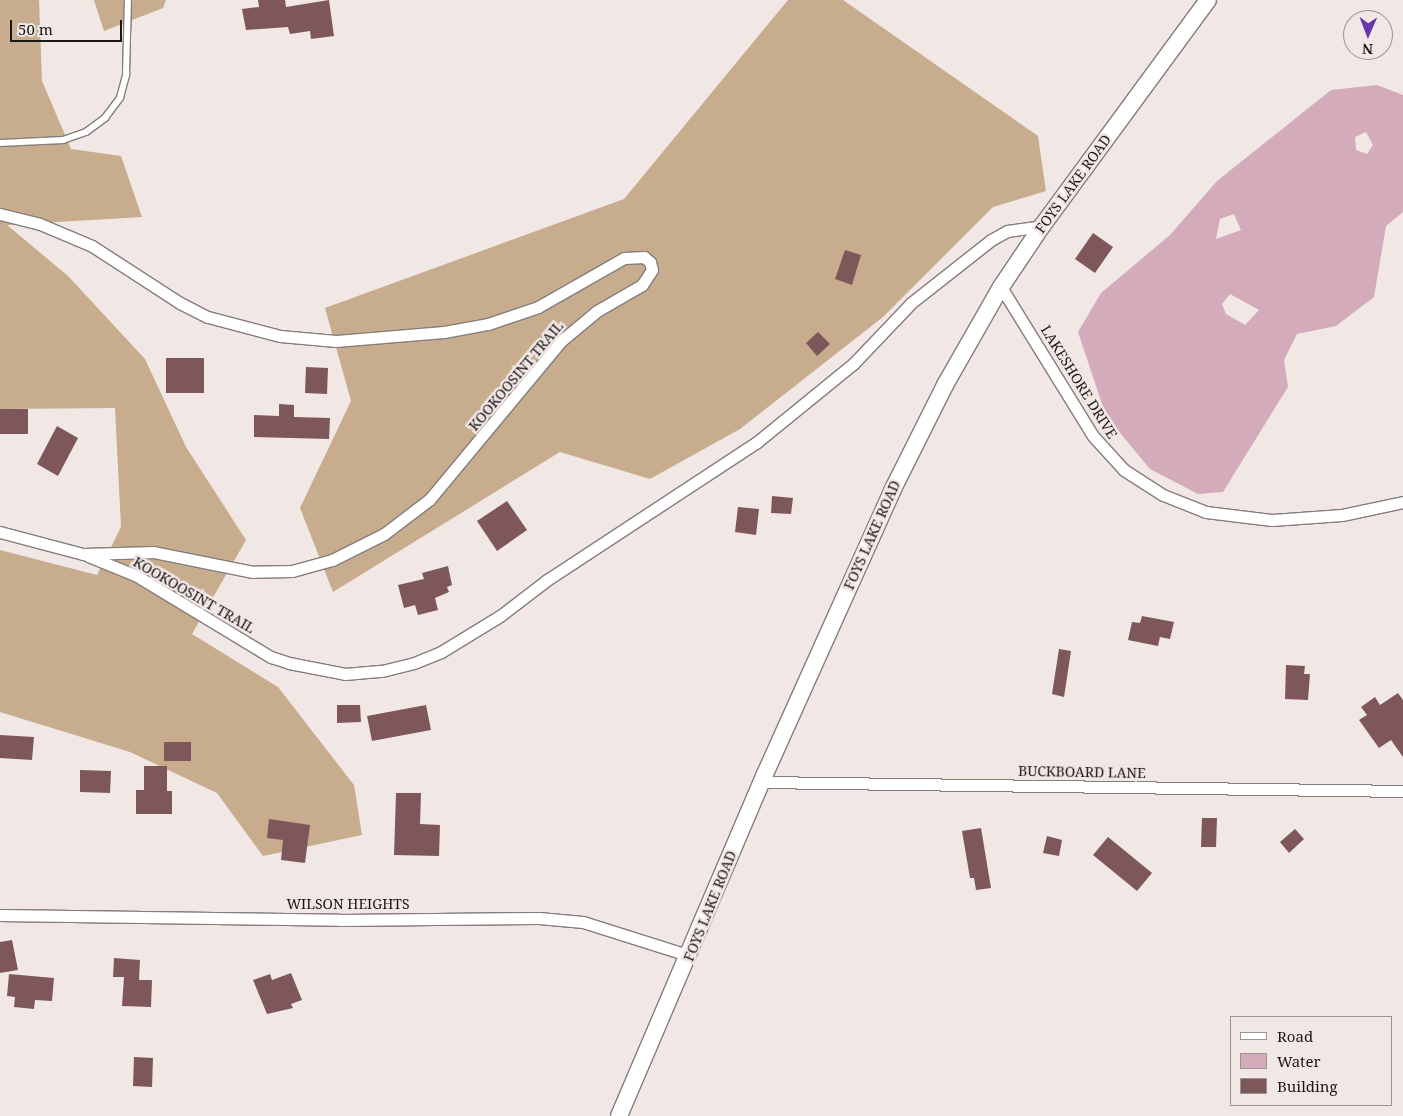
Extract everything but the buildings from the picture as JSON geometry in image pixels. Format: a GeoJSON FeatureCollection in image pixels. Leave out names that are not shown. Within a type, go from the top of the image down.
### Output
{"type":"FeatureCollection","features":[{"type":"Feature","properties":{"kind":"street","name":"FOYS LAKE ROAD"},"geometry":{"type":"LineString","coordinates":[[619,1116],[690,956],[761,782],[918,436],[1001,287],[1042,226],[1208,0]]}},
{"type":"Feature","properties":{"kind":"street","name":"KOOKOOSINT TRAIL"},"geometry":{"type":"LineString","coordinates":[[0,214],[40,224],[92,246],[180,303],[223,322],[280,336],[336,341],[435,333],[488,324],[538,307],[624,258],[644,257],[650,262],[649,278],[642,285],[596,311],[561,341],[430,500],[384,534],[358,548],[305,569],[279,573],[215,567],[140,550],[82,554]]}},
{"type":"Feature","properties":{"kind":"street","name":"KOOKOOSINT TRAIL"},"geometry":{"type":"LineString","coordinates":[[0,532],[82,554],[137,576],[262,652],[289,663],[345,674],[382,671],[414,663],[442,652],[500,616],[548,580],[758,442],[853,364],[911,303],[991,240],[1007,231],[1042,226]]}},
{"type":"Feature","properties":{"kind":"street","name":"LAKESHORE DRIVE"},"geometry":{"type":"LineString","coordinates":[[1001,287],[1093,436],[1124,470],[1163,495],[1206,512],[1272,520],[1342,515],[1403,502]]}},
{"type":"Feature","properties":{"kind":"street","name":"BUCKBOARD LANE"},"geometry":{"type":"LineString","coordinates":[[761,782],[1403,791]]}},
{"type":"Feature","properties":{"kind":"street","name":"WILSON HEIGHTS"},"geometry":{"type":"LineString","coordinates":[[0,916],[340,920],[539,918],[583,922],[690,956]]}},
{"type":"Feature","properties":{"kind":"lane"},"geometry":{"type":"LineString","coordinates":[[0,143],[63,140],[86,132],[105,118],[120,98],[126,75],[128,0]]}},
{"type":"Feature","properties":{"kind":"shaded area"},"geometry":{"type":"Polygon","coordinates":[[[0,0],[39,0],[42,81],[71,149],[121,156],[142,217],[7,225],[68,276],[145,359],[186,447],[246,540],[192,634],[278,687],[354,785],[362,835],[263,856],[217,793],[130,752],[0,712],[0,550],[97,575],[121,527],[115,408],[0,409],[0,0]]]}},
{"type":"Feature","properties":{"kind":"shaded area"},"geometry":{"type":"Polygon","coordinates":[[[94,0],[166,0],[163,8],[104,31],[94,0]]]}},
{"type":"Feature","properties":{"kind":"shaded area"},"geometry":{"type":"Polygon","coordinates":[[[788,0],[843,0],[1038,136],[1046,191],[993,207],[883,317],[740,429],[650,479],[560,452],[333,592],[300,508],[351,401],[325,308],[624,199],[788,0]]]}},
{"type":"Feature","properties":{"kind":"water"},"geometry":{"type":"Polygon","coordinates":[[[1377,85],[1403,95],[1403,212],[1386,226],[1374,297],[1336,326],[1297,334],[1284,360],[1288,387],[1223,492],[1198,494],[1150,469],[1106,416],[1078,332],[1101,293],[1170,235],[1217,181],[1331,90],[1377,85]],[[1366,132],[1355,137],[1356,150],[1367,154],[1373,145],[1366,132]],[[1234,214],[1220,219],[1216,239],[1241,230],[1234,214]],[[1230,294],[1222,304],[1226,314],[1245,325],[1259,310],[1230,294]]]}}]}
